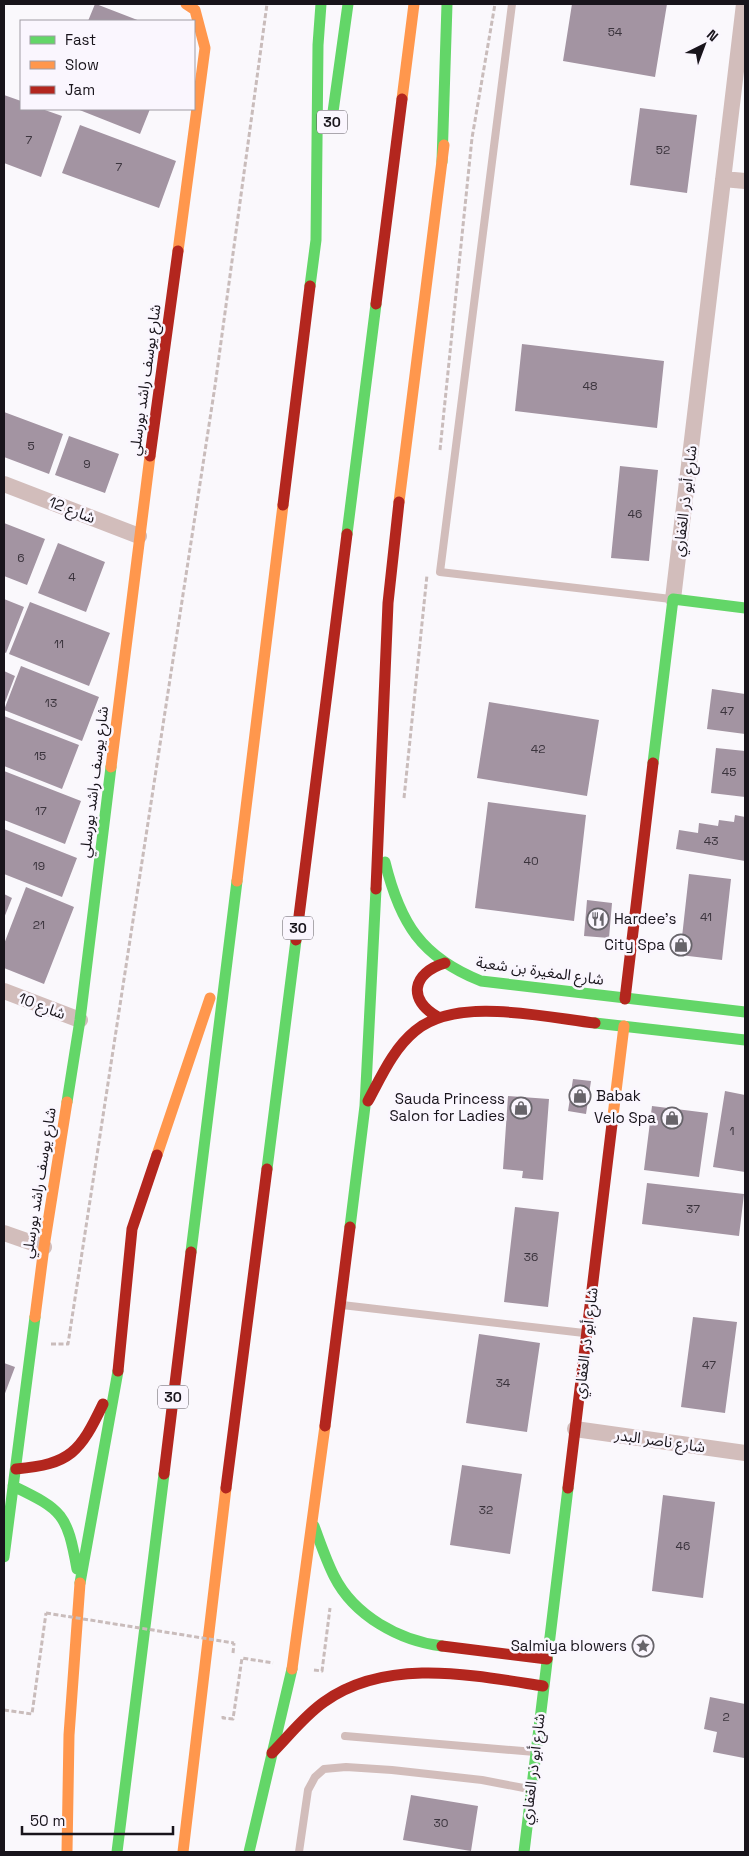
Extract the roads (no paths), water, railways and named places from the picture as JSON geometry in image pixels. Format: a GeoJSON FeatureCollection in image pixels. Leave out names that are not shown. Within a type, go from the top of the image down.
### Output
{"type":"FeatureCollection","features":[{"type":"Feature","properties":{"kind":"main road"},"geometry":{"type":"LineString","coordinates":[[316,240],[318,45],[322,4]]}},
{"type":"Feature","properties":{"kind":"main road","name":"30"},"geometry":{"type":"LineString","coordinates":[[117,1852],[316,240],[348,4]]}},
{"type":"Feature","properties":{"kind":"main road","name":"30"},"geometry":{"type":"LineString","coordinates":[[183,1852],[225,1501],[414,4]]}},
{"type":"Feature","properties":{"kind":"main road"},"geometry":{"type":"LineString","coordinates":[[442,162],[447,4]]}},
{"type":"Feature","properties":{"kind":"main road","name":"شارع يوسف راشد بورسلي"},"geometry":{"type":"LineString","coordinates":[[190,7],[194,20]]}},
{"type":"Feature","properties":{"kind":"main road","name":"شارع يوسف راشد بورسلي"},"geometry":{"type":"LineString","coordinates":[[4,1557],[44,1247],[80,1020],[139,536],[204,48],[195,22]]}},
{"type":"Feature","properties":{"kind":"main road"},"geometry":{"type":"LineString","coordinates":[[249,1852],[293,1666],[365,1106],[379,841],[388,603],[404,452],[457,33]]}},
{"type":"Feature","properties":{"kind":"main road"},"geometry":{"type":"LineString","coordinates":[[673,599],[745,608]]}},
{"type":"Feature","properties":{"kind":"main road","name":"شارع أبو ذر الغفاري"},"geometry":{"type":"LineString","coordinates":[[625,999],[673,599]]}},
{"type":"Feature","properties":{"kind":"main road","name":"شارع المغيرة بن شعبة"},"geometry":{"type":"LineString","coordinates":[[379,841],[394,898],[403,915],[424,945],[460,973],[481,981],[745,1012]]}},
{"type":"Feature","properties":{"kind":"main road"},"geometry":{"type":"LineString","coordinates":[[67,1852],[69,1735],[80,1583],[117,1376],[132,1229],[229,942]]}},
{"type":"Feature","properties":{"kind":"main road"},"geometry":{"type":"LineString","coordinates":[[438,1017],[422,1006],[419,1000],[418,987],[419,981],[426,970],[432,966],[445,963]]}},
{"type":"Feature","properties":{"kind":"main road"},"geometry":{"type":"LineString","coordinates":[[365,1106],[404,1040],[438,1017],[470,1011],[493,1011],[745,1040]]}},
{"type":"Feature","properties":{"kind":"main road","name":"شارع أبو ذر الغفاري"},"geometry":{"type":"LineString","coordinates":[[524,1852],[624,1026]]}},
{"type":"Feature","properties":{"kind":"main road"},"geometry":{"type":"LineString","coordinates":[[16,1469],[52,1465],[62,1461],[78,1449],[89,1432],[117,1376]]}},
{"type":"Feature","properties":{"kind":"main road"},"geometry":{"type":"LineString","coordinates":[[13,1486],[51,1505],[64,1518],[71,1536],[80,1583]]}},
{"type":"Feature","properties":{"kind":"main road"},"geometry":{"type":"LineString","coordinates":[[313,1522],[334,1577],[352,1600],[373,1620],[398,1635],[424,1644],[547,1659]]}},
{"type":"Feature","properties":{"kind":"main road"},"geometry":{"type":"LineString","coordinates":[[271,1753],[325,1702],[354,1687],[379,1678],[410,1673],[458,1673],[544,1686]]}},
{"type":"Feature","properties":{"kind":"street","name":"شارع أبو ذر الغفاري"},"geometry":{"type":"LineString","coordinates":[[673,599],[744,4]]}},
{"type":"Feature","properties":{"kind":"street"},"geometry":{"type":"LineString","coordinates":[[723,179],[745,181]]}},
{"type":"Feature","properties":{"kind":"street","name":"شارع 12"},"geometry":{"type":"LineString","coordinates":[[4,484],[139,536]]}},
{"type":"Feature","properties":{"kind":"street","name":"شارع 10"},"geometry":{"type":"LineString","coordinates":[[4,991],[80,1020]]}},
{"type":"Feature","properties":{"kind":"street"},"geometry":{"type":"LineString","coordinates":[[4,1233],[44,1247]]}},
{"type":"Feature","properties":{"kind":"street","name":"شارع ناصر البدر"},"geometry":{"type":"LineString","coordinates":[[575,1429],[745,1454]]}},
{"type":"Feature","properties":{"kind":"lane"},"geometry":{"type":"LineString","coordinates":[[512,4],[440,572],[673,599]]}},
{"type":"Feature","properties":{"kind":"lane"},"geometry":{"type":"LineString","coordinates":[[340,1304],[587,1333]]}},
{"type":"Feature","properties":{"kind":"lane"},"geometry":{"type":"LineString","coordinates":[[345,1736],[536,1752]]}},
{"type":"Feature","properties":{"kind":"lane"},"geometry":{"type":"LineString","coordinates":[[298,1852],[308,1790],[315,1777],[324,1769],[346,1767],[392,1770],[482,1780],[531,1789]]}},
{"type":"Feature","properties":{"kind":"place","name":"Hardee's"},"geometry":{"type":"Point","coordinates":[598,919]}},
{"type":"Feature","properties":{"kind":"place","name":"City Spa"},"geometry":{"type":"Point","coordinates":[681,945]}},
{"type":"Feature","properties":{"kind":"place","name":"Babak"},"geometry":{"type":"Point","coordinates":[580,1096]}},
{"type":"Feature","properties":{"kind":"place","name":"Sauda Princess Salon for Ladies"},"geometry":{"type":"Point","coordinates":[521,1108]}},
{"type":"Feature","properties":{"kind":"place","name":"Velo Spa"},"geometry":{"type":"Point","coordinates":[672,1118]}},
{"type":"Feature","properties":{"kind":"place","name":"Salmiya blowers"},"geometry":{"type":"Point","coordinates":[643,1646]}}]}
